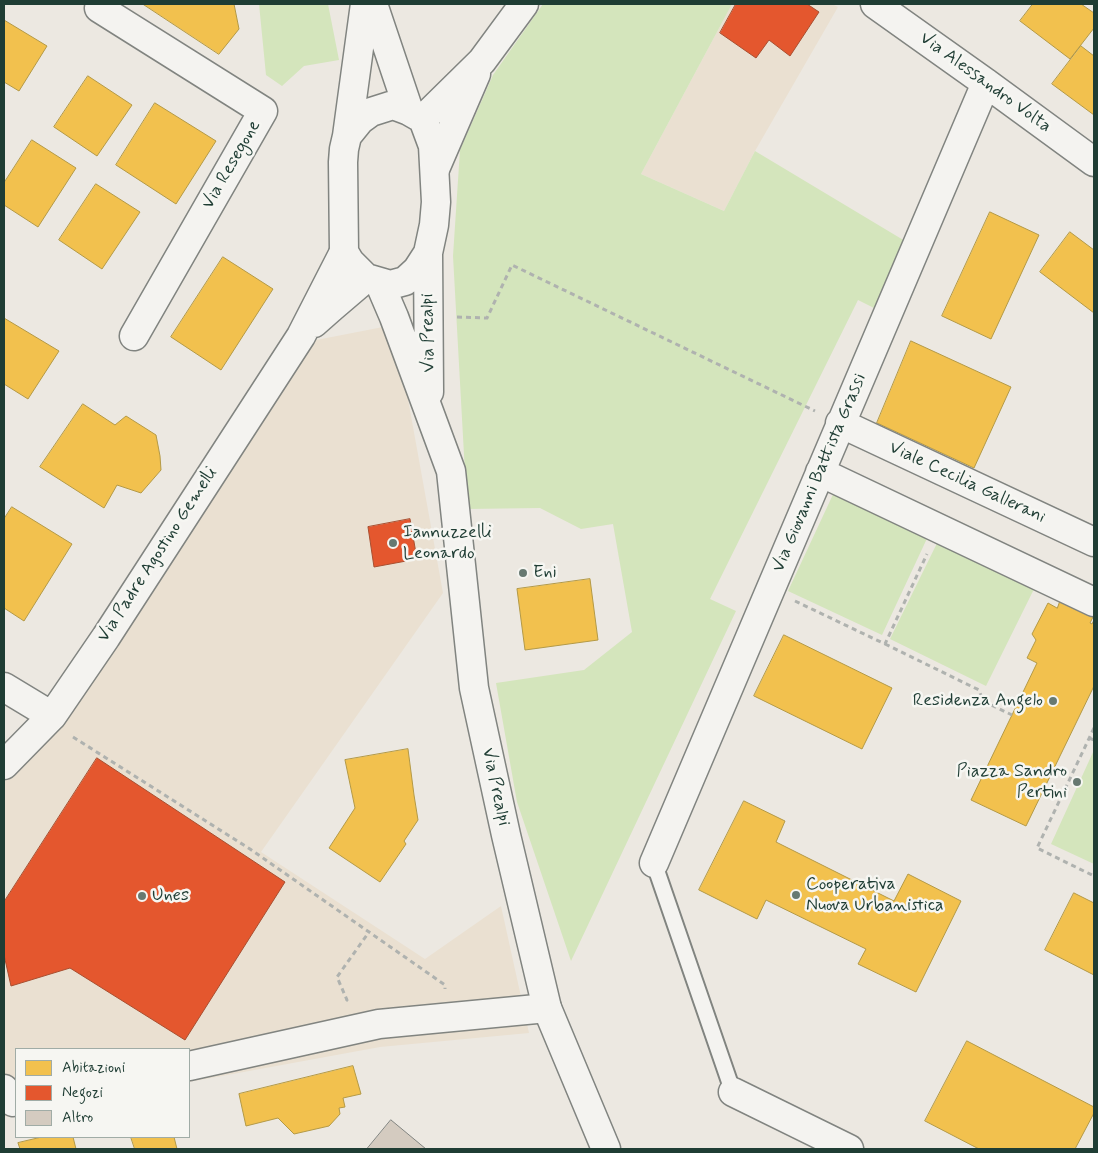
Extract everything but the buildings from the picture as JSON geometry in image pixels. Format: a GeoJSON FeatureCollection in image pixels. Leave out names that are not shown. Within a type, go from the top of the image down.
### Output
{"type":"FeatureCollection","features":[{"type":"Feature","properties":{"kind":"street"},"geometry":{"type":"LineString","coordinates":[[344,252],[344,149],[365,4]]}},
{"type":"Feature","properties":{"kind":"street"},"geometry":{"type":"LineString","coordinates":[[372,280],[390,285],[404,281],[417,270],[428,253],[434,225],[436,202],[433,146],[416,115],[373,4]]}},
{"type":"Feature","properties":{"kind":"street"},"geometry":{"type":"LineString","coordinates":[[435,169],[482,61],[524,4]]}},
{"type":"Feature","properties":{"kind":"street","name":"Via Alessandro Volta"},"geometry":{"type":"LineString","coordinates":[[875,4],[1094,162]]}},
{"type":"Feature","properties":{"kind":"street","name":"Via Resegone"},"geometry":{"type":"LineString","coordinates":[[99,8],[263,111],[134,336]]}},
{"type":"Feature","properties":{"kind":"street"},"geometry":{"type":"LineString","coordinates":[[416,115],[482,61]]}},
{"type":"Feature","properties":{"kind":"street","name":"Via Giovanni Battista Grassi"},"geometry":{"type":"LineString","coordinates":[[654,863],[986,83]]}},
{"type":"Feature","properties":{"kind":"street"},"geometry":{"type":"LineString","coordinates":[[347,136],[360,120],[370,112],[393,105],[416,115]]}},
{"type":"Feature","properties":{"kind":"street","name":"Via Prealpi"},"geometry":{"type":"LineString","coordinates":[[344,252],[350,262],[372,280],[394,317],[451,471],[474,688],[506,836],[546,1008],[606,1149]]}},
{"type":"Feature","properties":{"kind":"street","name":"Via Padre Agostino Gemelli"},"geometry":{"type":"LineString","coordinates":[[4,765],[50,718],[106,637],[301,336],[344,252]]}},
{"type":"Feature","properties":{"kind":"street","name":"Via Prealpi"},"geometry":{"type":"LineString","coordinates":[[428,253],[430,414]]}},
{"type":"Feature","properties":{"kind":"street","name":"Via Padre Agostino Gemelli"},"geometry":{"type":"LineString","coordinates":[[301,336],[331,308],[372,280]]}},
{"type":"Feature","properties":{"kind":"street","name":"Viale Cecilia Gallerani"},"geometry":{"type":"LineString","coordinates":[[840,424],[1094,542]]}},
{"type":"Feature","properties":{"kind":"street"},"geometry":{"type":"LineString","coordinates":[[820,472],[1094,602]]}},
{"type":"Feature","properties":{"kind":"street"},"geometry":{"type":"LineString","coordinates":[[4,688],[50,718]]}},
{"type":"Feature","properties":{"kind":"street"},"geometry":{"type":"LineString","coordinates":[[190,1066],[379,1024],[546,1008]]}},
{"type":"Feature","properties":{"kind":"street"},"geometry":{"type":"LineString","coordinates":[[733,1092],[849,1149]]}},
{"type":"Feature","properties":{"kind":"lane"},"geometry":{"type":"LineString","coordinates":[[654,863],[733,1092]]}},
{"type":"Feature","properties":{"kind":"path"},"geometry":{"type":"LineString","coordinates":[[456,317],[487,318],[512,265],[840,424]]}},
{"type":"Feature","properties":{"kind":"path"},"geometry":{"type":"LineString","coordinates":[[886,644],[939,528]]}},
{"type":"Feature","properties":{"kind":"path"},"geometry":{"type":"LineString","coordinates":[[770,589],[979,690],[982,701],[1012,715]]}},
{"type":"Feature","properties":{"kind":"path"},"geometry":{"type":"LineString","coordinates":[[50,718],[250,849],[445,985],[448,1018]]}},
{"type":"Feature","properties":{"kind":"path"},"geometry":{"type":"LineString","coordinates":[[1094,728],[1037,848],[1094,876]]}},
{"type":"Feature","properties":{"kind":"path"},"geometry":{"type":"LineString","coordinates":[[1089,738],[1094,740]]}},
{"type":"Feature","properties":{"kind":"path"},"geometry":{"type":"LineString","coordinates":[[338,1002],[348,1000],[337,977],[369,932]]}},
{"type":"Feature","properties":{"kind":"shaded area"},"geometry":{"type":"Polygon","coordinates":[[[732,4],[832,4],[838,7],[755,151],[724,211],[641,174],[732,4]]]}},
{"type":"Feature","properties":{"kind":"shaded area"},"geometry":{"type":"Polygon","coordinates":[[[383,327],[406,388],[443,593],[261,852],[425,959],[501,906],[529,1033],[380,1047],[190,1082],[190,1048],[15,1048],[15,1115],[4,1117],[4,782],[53,731],[306,342],[383,327]]]}},
{"type":"Feature","properties":{"kind":"green space"},"geometry":{"type":"Polygon","coordinates":[[[259,4],[328,4],[339,60],[304,66],[282,86],[266,75],[259,4]]]}},
{"type":"Feature","properties":{"kind":"green space"},"geometry":{"type":"Polygon","coordinates":[[[543,4],[732,4],[641,174],[724,211],[755,151],[910,244],[880,311],[858,300],[710,599],[736,611],[571,961],[517,802],[496,683],[584,670],[632,632],[613,524],[581,529],[540,508],[467,509],[453,256],[460,150],[493,75],[543,4]]]}},
{"type":"Feature","properties":{"kind":"green space"},"geometry":{"type":"Polygon","coordinates":[[[836,488],[930,532],[882,635],[788,591],[836,488]]]}},
{"type":"Feature","properties":{"kind":"green space"},"geometry":{"type":"Polygon","coordinates":[[[941,535],[1037,583],[986,686],[890,639],[941,535]]]}},
{"type":"Feature","properties":{"kind":"green space"},"geometry":{"type":"Polygon","coordinates":[[[1094,750],[1094,864],[1051,844],[1094,750]]]}},
{"type":"Feature","properties":{"kind":"place","name":"Iannuzzelli Leonardo"},"geometry":{"type":"Point","coordinates":[393,543]}},
{"type":"Feature","properties":{"kind":"place","name":"Eni"},"geometry":{"type":"Point","coordinates":[523,573]}},
{"type":"Feature","properties":{"kind":"place","name":"Residenza Angelo"},"geometry":{"type":"Point","coordinates":[1053,701]}},
{"type":"Feature","properties":{"kind":"place","name":"Piazza Sandro Pertini"},"geometry":{"type":"Point","coordinates":[1077,782]}},
{"type":"Feature","properties":{"kind":"place","name":"Cooperativa Nuova Urbanistica"},"geometry":{"type":"Point","coordinates":[796,895]}},
{"type":"Feature","properties":{"kind":"place","name":"Unes"},"geometry":{"type":"Point","coordinates":[142,896]}}]}
